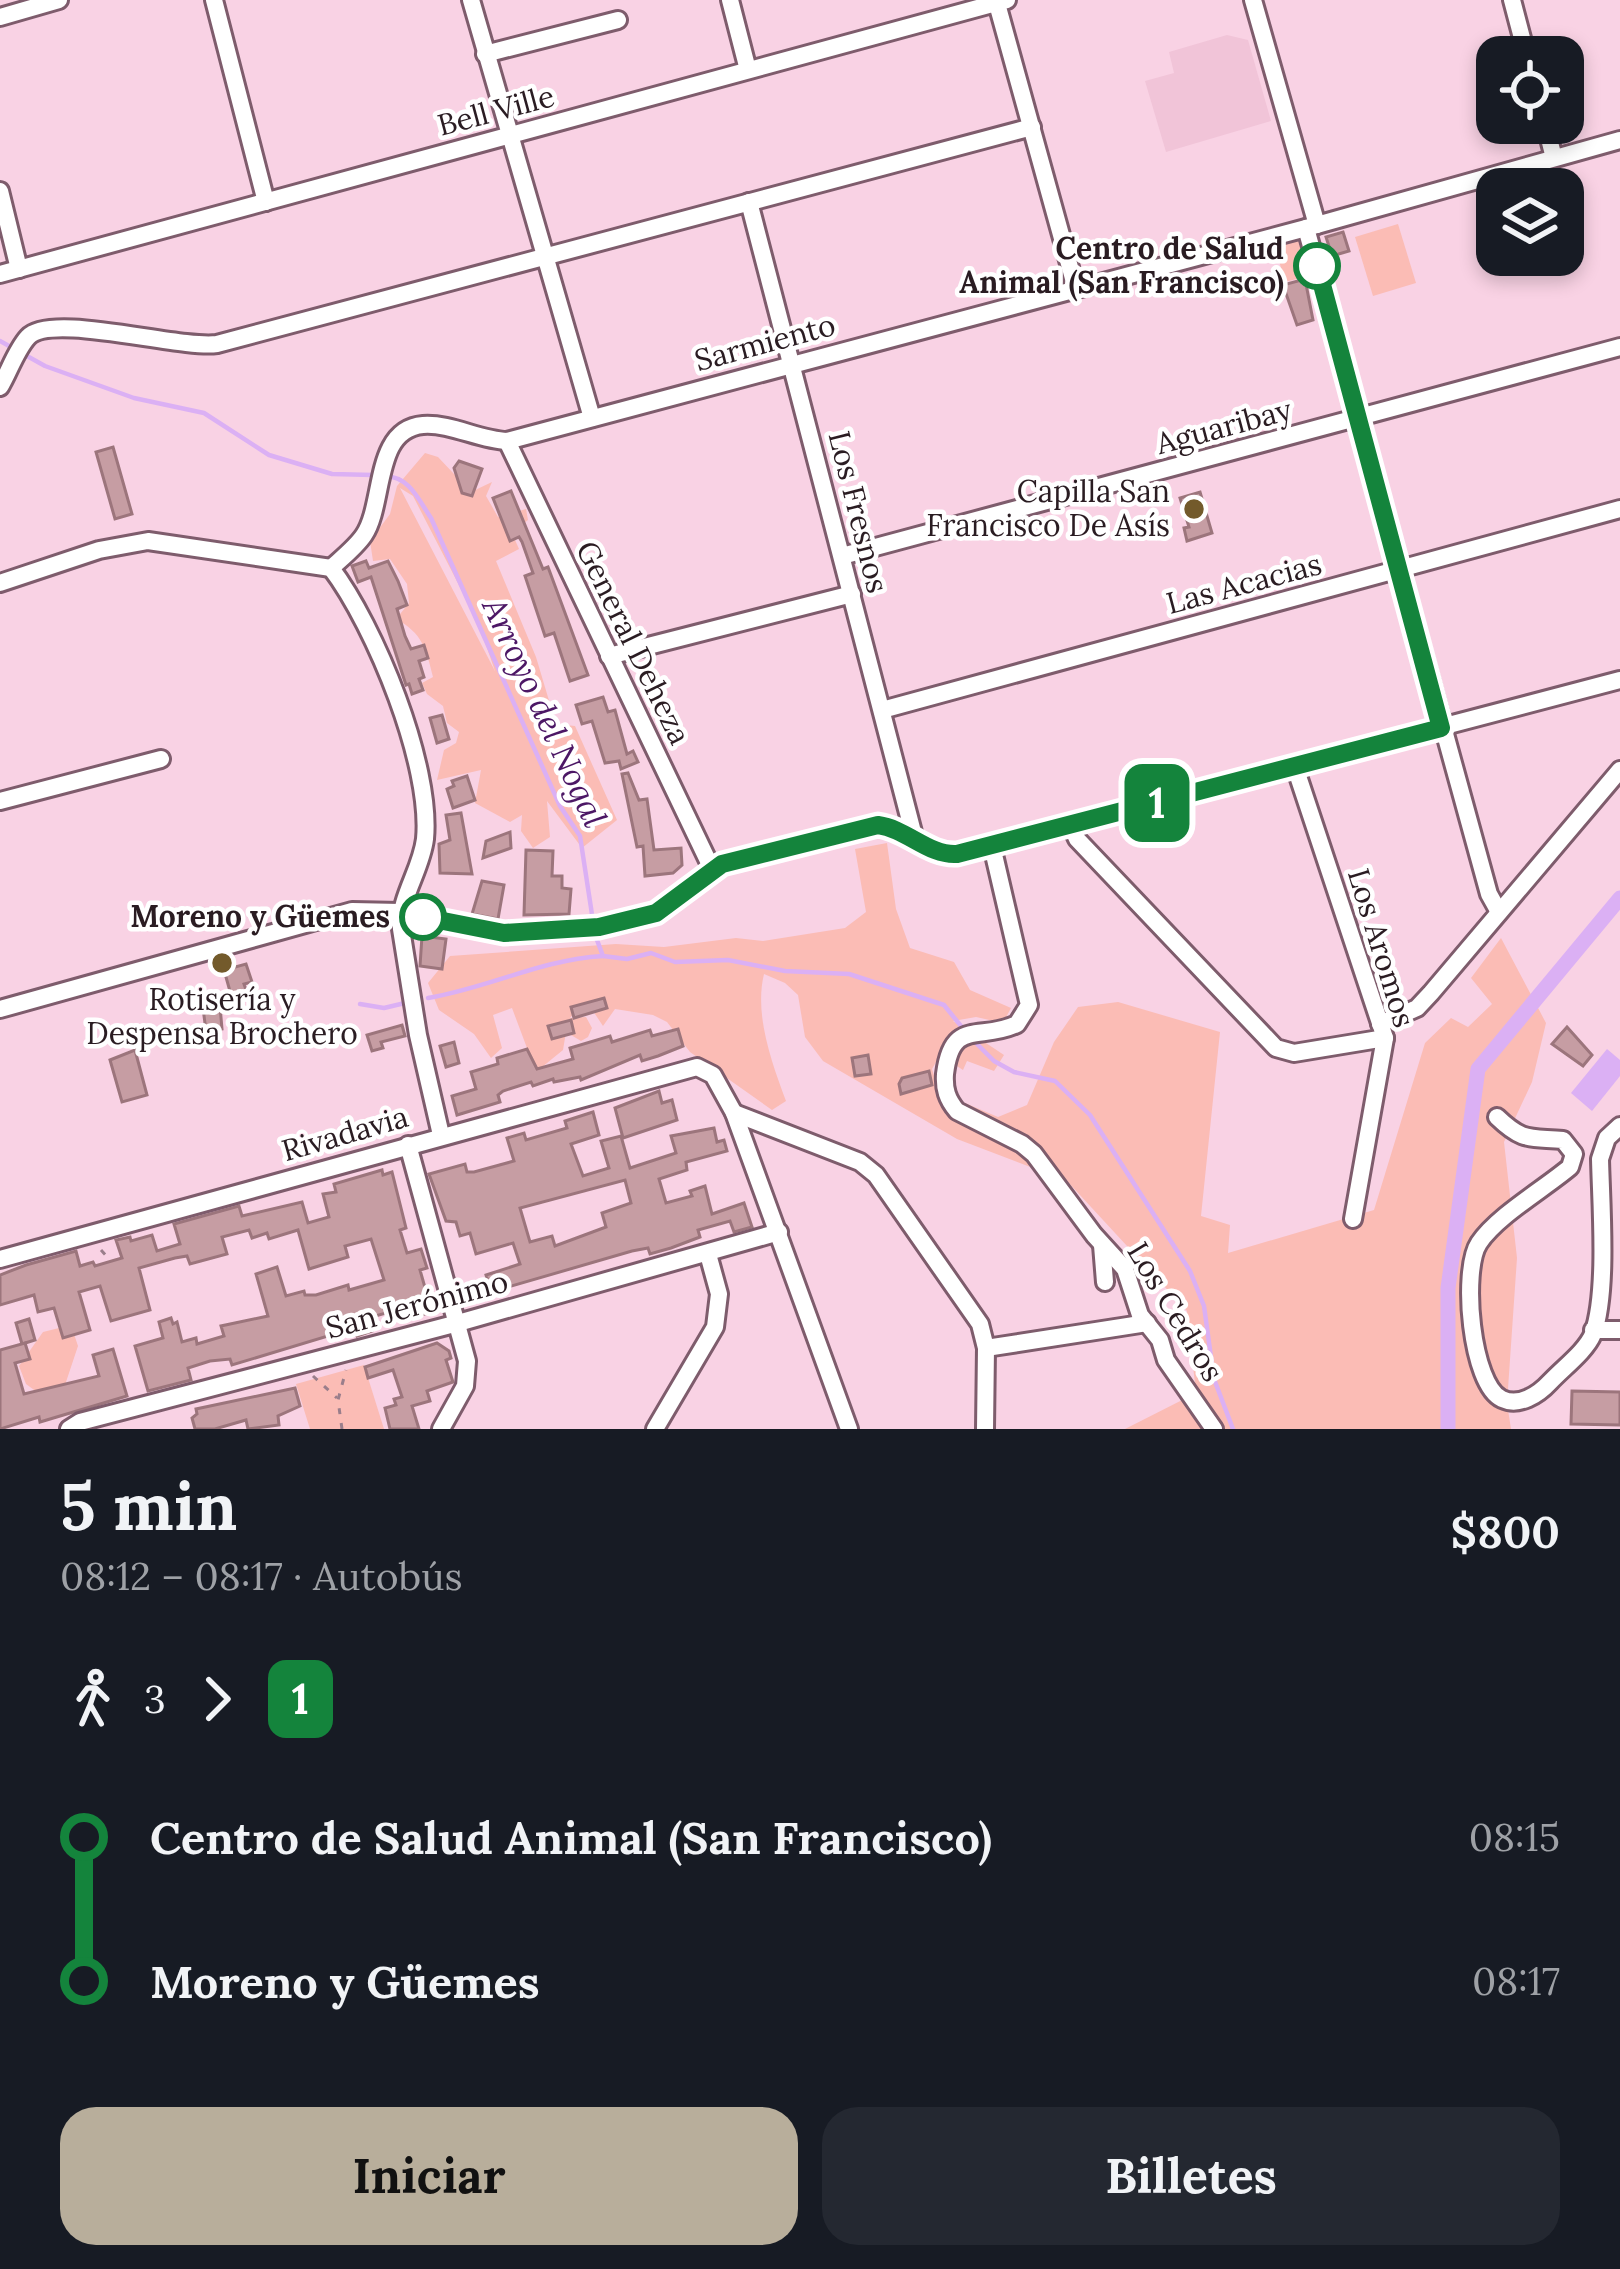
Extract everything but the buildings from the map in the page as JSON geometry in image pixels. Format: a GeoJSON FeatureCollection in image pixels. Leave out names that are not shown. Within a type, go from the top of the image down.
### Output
{"type":"FeatureCollection","features":[{"type":"Feature","properties":{"kind":"street"},"geometry":{"type":"LineString","coordinates":[[0,17],[59,0]]}},
{"type":"Feature","properties":{"kind":"street"},"geometry":{"type":"LineString","coordinates":[[214,0],[266,202]]}},
{"type":"Feature","properties":{"kind":"street"},"geometry":{"type":"LineString","coordinates":[[471,0],[592,418]]}},
{"type":"Feature","properties":{"kind":"street"},"geometry":{"type":"LineString","coordinates":[[730,0],[748,70]]}},
{"type":"Feature","properties":{"kind":"street"},"geometry":{"type":"LineString","coordinates":[[1253,0],[1264,66],[1312,226],[1441,728],[1489,894],[1499,912]]}},
{"type":"Feature","properties":{"kind":"street"},"geometry":{"type":"LineString","coordinates":[[1512,0],[1521,36]]}},
{"type":"Feature","properties":{"kind":"street"},"geometry":{"type":"LineString","coordinates":[[1000,1],[1076,289]]}},
{"type":"Feature","properties":{"kind":"street","name":"Bell Ville"},"geometry":{"type":"LineString","coordinates":[[0,274],[1000,1]]}},
{"type":"Feature","properties":{"kind":"street"},"geometry":{"type":"LineString","coordinates":[[485,54],[619,20]]}},
{"type":"Feature","properties":{"kind":"street"},"geometry":{"type":"LineString","coordinates":[[0,387],[32,333],[48,327],[195,346],[217,344],[1032,127]]}},
{"type":"Feature","properties":{"kind":"street","name":"Sarmiento"},"geometry":{"type":"LineString","coordinates":[[331,568],[364,535],[383,468],[397,438],[414,427],[435,426],[507,440],[1620,140]]}},
{"type":"Feature","properties":{"kind":"street"},"geometry":{"type":"LineString","coordinates":[[1550,144],[1554,158]]}},
{"type":"Feature","properties":{"kind":"street"},"geometry":{"type":"LineString","coordinates":[[0,191],[20,269]]}},
{"type":"Feature","properties":{"kind":"street","name":"Los Fresnos"},"geometry":{"type":"LineString","coordinates":[[749,202],[914,836]]}},
{"type":"Feature","properties":{"kind":"street","name":"Aguaribay"},"geometry":{"type":"LineString","coordinates":[[842,556],[1620,347]]}},
{"type":"Feature","properties":{"kind":"street","name":"General Deheza"},"geometry":{"type":"LineString","coordinates":[[507,440],[712,869]]}},
{"type":"Feature","properties":{"kind":"street","name":"Las Acacias"},"geometry":{"type":"LineString","coordinates":[[882,710],[1620,509]]}},
{"type":"Feature","properties":{"kind":"street"},"geometry":{"type":"LineString","coordinates":[[0,583],[99,550],[148,541],[331,568],[352,599],[390,682],[419,773],[424,842],[400,912],[414,1015],[440,1136]]}},
{"type":"Feature","properties":{"kind":"street"},"geometry":{"type":"LineString","coordinates":[[609,656],[851,594]]}},
{"type":"Feature","properties":{"kind":"street"},"geometry":{"type":"LineString","coordinates":[[0,1009],[352,911],[400,912],[504,933],[592,928],[656,913],[712,869],[878,825],[914,836],[945,855],[992,846],[1620,680]]}},
{"type":"Feature","properties":{"kind":"street"},"geometry":{"type":"LineString","coordinates":[[0,801],[161,759]]}},
{"type":"Feature","properties":{"kind":"street","name":"Los Aromos"},"geometry":{"type":"LineString","coordinates":[[1295,767],[1383,1031],[1352,1220]]}},
{"type":"Feature","properties":{"kind":"street"},"geometry":{"type":"LineString","coordinates":[[1071,826],[1077,839],[1276,1048],[1294,1053],[1383,1031],[1417,1008],[1620,770]]}},
{"type":"Feature","properties":{"kind":"street","name":"Los Cedros"},"geometry":{"type":"LineString","coordinates":[[992,846],[1029,1005],[1017,1024],[968,1034],[952,1045],[944,1085],[949,1102],[1034,1154],[1125,1270],[1166,1360],[1214,1429]]}},
{"type":"Feature","properties":{"kind":"street","name":"Rivadavia"},"geometry":{"type":"LineString","coordinates":[[0,1259],[688,1067],[713,1075],[734,1113]]}},
{"type":"Feature","properties":{"kind":"street"},"geometry":{"type":"LineString","coordinates":[[734,1113],[849,1429]]}},
{"type":"Feature","properties":{"kind":"street"},"geometry":{"type":"LineString","coordinates":[[734,1113],[867,1166],[970,1305],[986,1348],[985,1429]]}},
{"type":"Feature","properties":{"kind":"street"},"geometry":{"type":"LineString","coordinates":[[1497,1118],[1526,1140],[1567,1142],[1574,1158],[1567,1170],[1476,1248],[1471,1320],[1488,1387],[1496,1396],[1513,1402],[1541,1391],[1593,1330],[1598,1305],[1600,1159],[1607,1138],[1620,1126]]}},
{"type":"Feature","properties":{"kind":"street"},"geometry":{"type":"LineString","coordinates":[[408,1145],[468,1372],[441,1429]]}},
{"type":"Feature","properties":{"kind":"street","name":"San Jerónimo"},"geometry":{"type":"LineString","coordinates":[[69,1429],[80,1422],[779,1232]]}},
{"type":"Feature","properties":{"kind":"street"},"geometry":{"type":"LineString","coordinates":[[1102,1244],[1105,1282]]}},
{"type":"Feature","properties":{"kind":"street"},"geometry":{"type":"LineString","coordinates":[[655,1429],[715,1327],[719,1294],[708,1254]]}},
{"type":"Feature","properties":{"kind":"street"},"geometry":{"type":"LineString","coordinates":[[986,1348],[1147,1323]]}},
{"type":"Feature","properties":{"kind":"street"},"geometry":{"type":"LineString","coordinates":[[1593,1330],[1620,1330]]}},
{"type":"Feature","properties":{"kind":"path"},"geometry":{"type":"LineString","coordinates":[[99,1250],[111,1262]]}},
{"type":"Feature","properties":{"kind":"path"},"geometry":{"type":"LineString","coordinates":[[342,1429],[338,1400],[351,1351]]}},
{"type":"Feature","properties":{"kind":"path"},"geometry":{"type":"LineString","coordinates":[[297,1365],[338,1400]]}},
{"type":"Feature","properties":{"kind":"shaded area"},"geometry":{"type":"Polygon","coordinates":[[[1227,35],[1248,40],[1271,121],[1166,152],[1145,81],[1174,73],[1169,52],[1227,35]]]}},
{"type":"Feature","properties":{"kind":"shaded area"},"geometry":{"type":"Polygon","coordinates":[[[1398,224],[1416,283],[1373,296],[1355,237],[1398,224]]]}},
{"type":"Feature","properties":{"kind":"shaded area"},"geometry":{"type":"Polygon","coordinates":[[[1306,235],[1316,274],[1285,282],[1274,243],[1306,235]]]}},
{"type":"Feature","properties":{"kind":"shaded area"},"geometry":{"type":"Polygon","coordinates":[[[425,453],[438,457],[471,492],[492,482],[486,496],[498,517],[526,509],[528,520],[512,533],[519,549],[496,561],[536,657],[556,724],[575,726],[617,820],[582,848],[547,801],[550,837],[533,848],[521,831],[522,815],[510,822],[475,803],[481,770],[437,780],[444,750],[456,743],[459,732],[447,723],[443,706],[427,694],[422,683],[433,677],[422,642],[396,619],[409,603],[407,584],[390,559],[373,561],[370,541],[390,514],[397,486],[425,453]],[[400,488],[495,671],[478,622],[413,496],[400,488]]]}},
{"type":"Feature","properties":{"kind":"shaded area"},"geometry":{"type":"Polygon","coordinates":[[[887,843],[896,909],[910,948],[954,962],[970,990],[1011,1008],[1003,1023],[976,1017],[953,1021],[1004,1055],[994,1071],[967,1061],[963,1070],[940,1055],[932,1069],[939,1092],[998,1117],[1027,1105],[1054,1042],[1078,1007],[1118,1002],[1220,1032],[1201,1216],[1230,1225],[1228,1253],[1374,1210],[1425,1043],[1451,1018],[1468,1027],[1492,1004],[1471,978],[1501,938],[1546,1023],[1532,1082],[1504,1142],[1517,1258],[1507,1403],[1511,1429],[1125,1429],[1196,1393],[1187,1311],[1067,1181],[957,1139],[823,1061],[805,1037],[798,995],[785,983],[764,974],[763,1022],[786,1101],[772,1110],[690,1052],[667,1022],[653,1015],[615,1009],[603,1026],[593,1011],[578,1009],[570,1018],[586,1017],[592,1028],[588,1037],[581,1041],[566,1032],[563,1050],[536,1072],[512,1008],[493,1015],[502,1048],[491,1058],[474,1034],[439,1010],[428,983],[450,956],[616,944],[664,947],[736,938],[763,941],[845,928],[866,912],[855,849],[887,843]]]}},
{"type":"Feature","properties":{"kind":"shaded area"},"geometry":{"type":"Polygon","coordinates":[[[1607,1049],[1620,1060],[1620,1076],[1592,1111],[1571,1093],[1607,1049]]]}},
{"type":"Feature","properties":{"kind":"shaded area"},"geometry":{"type":"Polygon","coordinates":[[[71,1325],[78,1346],[64,1388],[41,1395],[26,1384],[19,1366],[43,1332],[71,1325]]]}},
{"type":"Feature","properties":{"kind":"shaded area"},"geometry":{"type":"Polygon","coordinates":[[[364,1365],[384,1429],[310,1429],[296,1384],[364,1365]]]}},
{"type":"Feature","properties":{"kind":"waterway","name":"Arroyo del Nogal"},"geometry":{"type":"LineString","coordinates":[[0,341],[45,366],[134,398],[204,413],[269,455],[332,474],[373,475]]}},
{"type":"Feature","properties":{"kind":"waterway","name":"Arroyo del Nogal"},"geometry":{"type":"LineString","coordinates":[[385,476],[407,485],[431,518],[560,806],[580,836],[593,921]]}},
{"type":"Feature","properties":{"kind":"waterway"},"geometry":{"type":"LineString","coordinates":[[1448,1429],[1448,1288],[1478,1069],[1620,898]]}},
{"type":"Feature","properties":{"kind":"waterway","name":"Arroyo del Nogal"},"geometry":{"type":"LineString","coordinates":[[594,932],[603,956],[627,959],[651,953],[675,962],[728,960],[785,971],[849,974],[944,1005],[965,1031]]}},
{"type":"Feature","properties":{"kind":"waterway"},"geometry":{"type":"LineString","coordinates":[[428,998],[557,963],[603,956]]}},
{"type":"Feature","properties":{"kind":"waterway"},"geometry":{"type":"LineString","coordinates":[[360,1004],[384,1008],[405,1003]]}},
{"type":"Feature","properties":{"kind":"waterway","name":"Arroyo del Nogal"},"geometry":{"type":"LineString","coordinates":[[972,1039],[994,1061],[1014,1072],[1055,1081],[1090,1115],[1190,1271],[1204,1306],[1214,1379],[1233,1429]]}},
{"type":"Feature","properties":{"kind":"bus line","name":"1"},"geometry":{"type":"LineString","coordinates":[[423,917],[504,933],[599,927],[656,913],[722,864],[878,825],[899,829],[945,855],[957,854],[1441,728],[1317,266]]}},
{"type":"Feature","properties":{"kind":"place","name":"Centro de Salud Animal (San Francisco)"},"geometry":{"type":"Point","coordinates":[1317,266]}},
{"type":"Feature","properties":{"kind":"place","name":"Capilla San Francisco De Asís"},"geometry":{"type":"Point","coordinates":[1194,509]}},
{"type":"Feature","properties":{"kind":"place","name":"Moreno y Güemes"},"geometry":{"type":"Point","coordinates":[423,917]}},
{"type":"Feature","properties":{"kind":"place","name":"Rotisería y Despensa Brochero"},"geometry":{"type":"Point","coordinates":[222,963]}}]}
